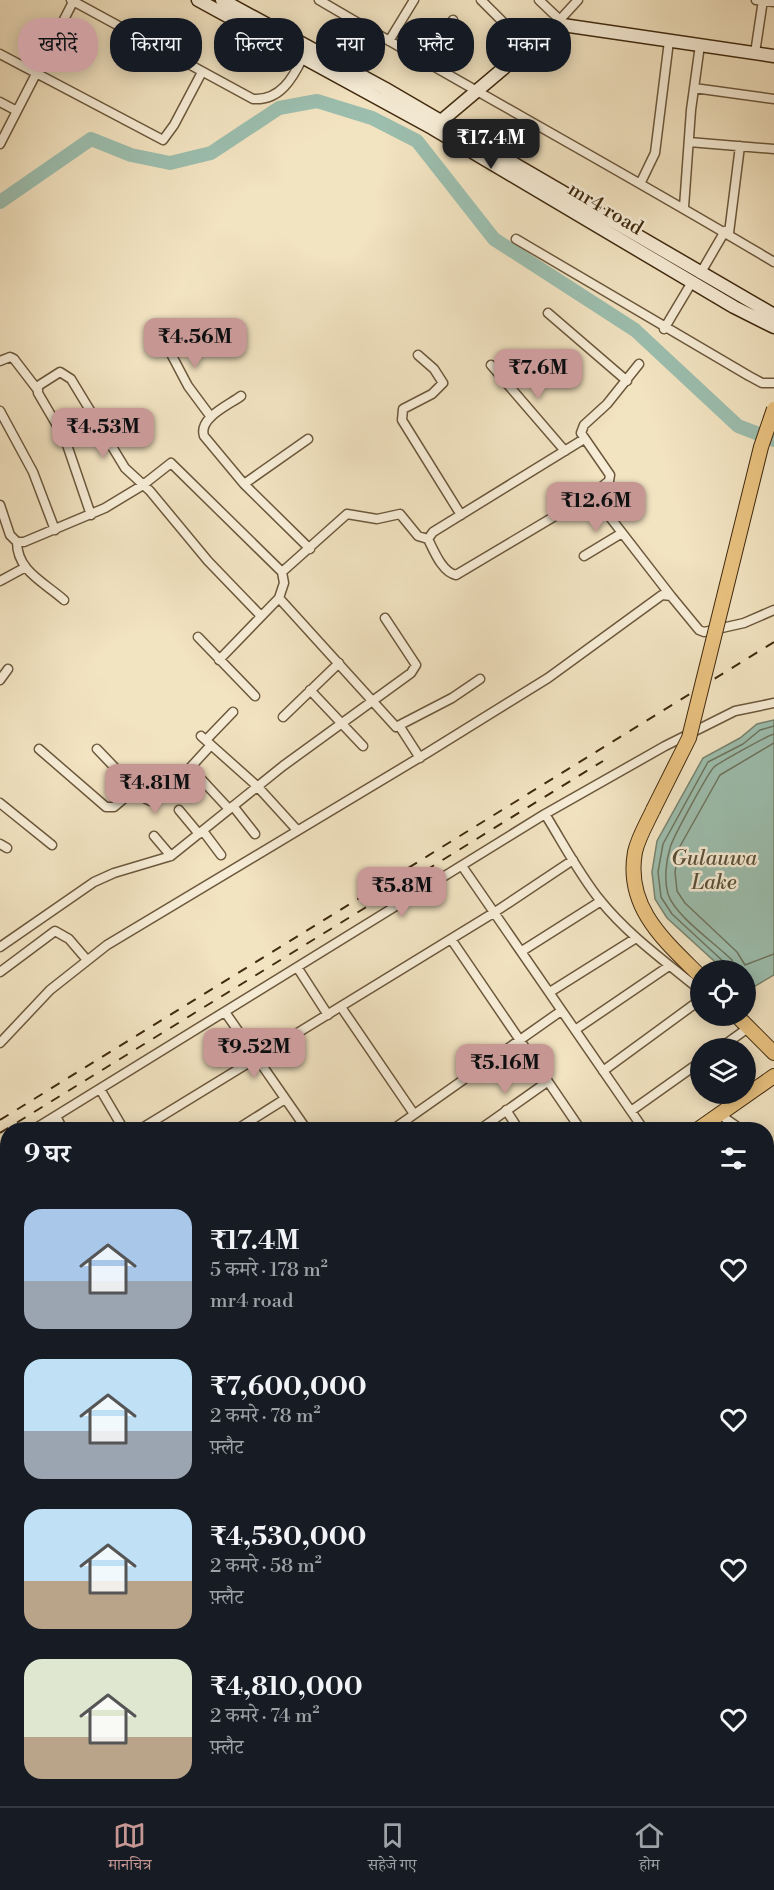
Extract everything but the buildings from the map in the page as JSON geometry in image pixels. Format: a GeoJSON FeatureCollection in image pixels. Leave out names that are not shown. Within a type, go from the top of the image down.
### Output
{"type":"FeatureCollection","features":[{"type":"Feature","properties":{"kind":"main road"},"geometry":{"type":"LineString","coordinates":[[690,966],[660,936],[647,918],[633,880],[636,850],[689,738],[761,447],[774,410]]}},
{"type":"Feature","properties":{"kind":"main road"},"geometry":{"type":"LineString","coordinates":[[745,1026],[774,1053]]}},
{"type":"Feature","properties":{"kind":"main road"},"geometry":{"type":"LineString","coordinates":[[707,1122],[774,1076]]}},
{"type":"Feature","properties":{"kind":"street","name":"mr4 road"},"geometry":{"type":"LineString","coordinates":[[198,0],[231,18]]}},
{"type":"Feature","properties":{"kind":"street","name":"mr4 road"},"geometry":{"type":"LineString","coordinates":[[222,0],[384,88],[435,125]]}},
{"type":"Feature","properties":{"kind":"street"},"geometry":{"type":"LineString","coordinates":[[318,0],[397,46]]}},
{"type":"Feature","properties":{"kind":"street"},"geometry":{"type":"LineString","coordinates":[[389,41],[414,0]]}},
{"type":"Feature","properties":{"kind":"street"},"geometry":{"type":"LineString","coordinates":[[481,0],[499,18]]}},
{"type":"Feature","properties":{"kind":"street"},"geometry":{"type":"LineString","coordinates":[[538,0],[554,18]]}},
{"type":"Feature","properties":{"kind":"street"},"geometry":{"type":"LineString","coordinates":[[562,18],[578,0]]}},
{"type":"Feature","properties":{"kind":"street"},"geometry":{"type":"LineString","coordinates":[[755,53],[760,0],[774,2]]}},
{"type":"Feature","properties":{"kind":"street"},"geometry":{"type":"LineString","coordinates":[[0,144],[73,1],[110,21]]}},
{"type":"Feature","properties":{"kind":"street"},"geometry":{"type":"LineString","coordinates":[[571,24],[774,56]]}},
{"type":"Feature","properties":{"kind":"street"},"geometry":{"type":"LineString","coordinates":[[641,182],[655,153],[669,40]]}},
{"type":"Feature","properties":{"kind":"street"},"geometry":{"type":"LineString","coordinates":[[684,207],[700,45]]}},
{"type":"Feature","properties":{"kind":"street"},"geometry":{"type":"LineString","coordinates":[[0,54],[163,140],[174,125],[202,72],[246,97],[261,100],[269,98],[288,83],[294,72]]}},
{"type":"Feature","properties":{"kind":"street","name":"mr4 road"},"geometry":{"type":"LineString","coordinates":[[304,58],[435,125],[696,278],[774,327]]}},
{"type":"Feature","properties":{"kind":"street"},"geometry":{"type":"LineString","coordinates":[[444,72],[641,182],[774,262]]}},
{"type":"Feature","properties":{"kind":"street"},"geometry":{"type":"LineString","coordinates":[[435,125],[498,72]]}},
{"type":"Feature","properties":{"kind":"street"},"geometry":{"type":"LineString","coordinates":[[694,88],[774,99]]}},
{"type":"Feature","properties":{"kind":"street"},"geometry":{"type":"LineString","coordinates":[[0,102],[17,111]]}},
{"type":"Feature","properties":{"kind":"street"},"geometry":{"type":"LineString","coordinates":[[689,142],[774,149]]}},
{"type":"Feature","properties":{"kind":"street"},"geometry":{"type":"LineString","coordinates":[[664,329],[727,232],[740,146]]}},
{"type":"Feature","properties":{"kind":"street"},"geometry":{"type":"LineString","coordinates":[[516,239],[664,329],[762,383],[774,383]]}},
{"type":"Feature","properties":{"kind":"street","name":"mr4 road"},"geometry":{"type":"LineString","coordinates":[[696,278],[774,315]]}},
{"type":"Feature","properties":{"kind":"street"},"geometry":{"type":"LineString","coordinates":[[548,313],[627,381]]}},
{"type":"Feature","properties":{"kind":"street"},"geometry":{"type":"LineString","coordinates":[[160,333],[188,386],[211,417]]}},
{"type":"Feature","properties":{"kind":"street"},"geometry":{"type":"LineString","coordinates":[[418,355],[434,369],[443,383],[432,394],[403,409],[402,420],[461,515]]}},
{"type":"Feature","properties":{"kind":"street"},"geometry":{"type":"LineString","coordinates":[[0,362],[10,357],[14,359],[37,390],[65,440],[91,515]]}},
{"type":"Feature","properties":{"kind":"street"},"geometry":{"type":"LineString","coordinates":[[282,572],[310,549],[342,517],[352,513],[378,519],[400,514],[418,536],[428,539],[448,573],[456,575],[592,494],[609,481],[610,475],[584,439],[581,429],[627,381],[639,364]]}},
{"type":"Feature","properties":{"kind":"street"},"geometry":{"type":"LineString","coordinates":[[491,365],[565,451]]}},
{"type":"Feature","properties":{"kind":"street"},"geometry":{"type":"LineString","coordinates":[[37,390],[49,377],[60,372],[71,379],[117,456],[208,561],[261,616]]}},
{"type":"Feature","properties":{"kind":"street"},"geometry":{"type":"LineString","coordinates":[[241,396],[211,417],[204,425],[204,436],[244,484],[310,549]]}},
{"type":"Feature","properties":{"kind":"street"},"geometry":{"type":"LineString","coordinates":[[0,411],[33,472],[55,530]]}},
{"type":"Feature","properties":{"kind":"street"},"geometry":{"type":"LineString","coordinates":[[244,484],[308,439]]}},
{"type":"Feature","properties":{"kind":"street"},"geometry":{"type":"LineString","coordinates":[[428,539],[433,532],[584,439]]}},
{"type":"Feature","properties":{"kind":"street"},"geometry":{"type":"LineString","coordinates":[[17,542],[91,515],[143,485],[168,463],[173,463],[230,524],[282,572],[284,583],[279,598],[219,660]]}},
{"type":"Feature","properties":{"kind":"street"},"geometry":{"type":"LineString","coordinates":[[592,494],[699,630],[705,632],[744,623],[774,610]]}},
{"type":"Feature","properties":{"kind":"street"},"geometry":{"type":"LineString","coordinates":[[0,505],[10,535],[17,542],[17,554],[24,568],[64,600]]}},
{"type":"Feature","properties":{"kind":"street"},"geometry":{"type":"LineString","coordinates":[[584,556],[622,532]]}},
{"type":"Feature","properties":{"kind":"street"},"geometry":{"type":"LineString","coordinates":[[0,581],[24,568]]}},
{"type":"Feature","properties":{"kind":"street"},"geometry":{"type":"LineString","coordinates":[[0,1043],[50,990],[87,960],[143,921],[420,758],[548,678],[662,596],[671,596]]}},
{"type":"Feature","properties":{"kind":"street"},"geometry":{"type":"LineString","coordinates":[[279,598],[374,700],[393,726],[400,727],[480,679]]}},
{"type":"Feature","properties":{"kind":"street"},"geometry":{"type":"LineString","coordinates":[[0,947],[94,882],[114,873],[155,863],[171,856],[257,786],[411,673],[416,665],[385,618]]}},
{"type":"Feature","properties":{"kind":"street"},"geometry":{"type":"LineString","coordinates":[[198,637],[255,696]]}},
{"type":"Feature","properties":{"kind":"street"},"geometry":{"type":"LineString","coordinates":[[283,717],[339,663]]}},
{"type":"Feature","properties":{"kind":"street"},"geometry":{"type":"LineString","coordinates":[[0,680],[8,669]]}},
{"type":"Feature","properties":{"kind":"street"},"geometry":{"type":"LineString","coordinates":[[310,690],[363,746]]}},
{"type":"Feature","properties":{"kind":"street"},"geometry":{"type":"LineString","coordinates":[[46,1122],[545,814],[665,746],[735,711],[774,703]]}},
{"type":"Feature","properties":{"kind":"street"},"geometry":{"type":"LineString","coordinates":[[97,748],[148,801],[158,800],[206,740],[233,712]]}},
{"type":"Feature","properties":{"kind":"street"},"geometry":{"type":"LineString","coordinates":[[400,727],[420,758]]}},
{"type":"Feature","properties":{"kind":"street"},"geometry":{"type":"LineString","coordinates":[[206,740],[257,786],[297,830]]}},
{"type":"Feature","properties":{"kind":"street"},"geometry":{"type":"LineString","coordinates":[[39,749],[105,807],[114,807],[135,789]]}},
{"type":"Feature","properties":{"kind":"street"},"geometry":{"type":"LineString","coordinates":[[202,780],[255,834]]}},
{"type":"Feature","properties":{"kind":"street"},"geometry":{"type":"LineString","coordinates":[[0,803],[52,845]]}},
{"type":"Feature","properties":{"kind":"street"},"geometry":{"type":"LineString","coordinates":[[179,810],[221,855]]}},
{"type":"Feature","properties":{"kind":"street"},"geometry":{"type":"LineString","coordinates":[[545,814],[601,901],[636,938],[690,982]]}},
{"type":"Feature","properties":{"kind":"street"},"geometry":{"type":"LineString","coordinates":[[154,836],[171,856]]}},
{"type":"Feature","properties":{"kind":"street"},"geometry":{"type":"LineString","coordinates":[[152,1122],[495,912],[573,860]]}},
{"type":"Feature","properties":{"kind":"street"},"geometry":{"type":"LineString","coordinates":[[462,866],[639,1122]]}},
{"type":"Feature","properties":{"kind":"street"},"geometry":{"type":"LineString","coordinates":[[522,951],[601,901]]}},
{"type":"Feature","properties":{"kind":"street"},"geometry":{"type":"LineString","coordinates":[[0,972],[55,931],[69,939],[87,960]]}},
{"type":"Feature","properties":{"kind":"street"},"geometry":{"type":"LineString","coordinates":[[550,992],[636,938]]}},
{"type":"Feature","properties":{"kind":"street"},"geometry":{"type":"LineString","coordinates":[[451,939],[575,1122]]}},
{"type":"Feature","properties":{"kind":"street"},"geometry":{"type":"LineString","coordinates":[[575,1030],[669,966]]}},
{"type":"Feature","properties":{"kind":"street"},"geometry":{"type":"LineString","coordinates":[[297,967],[328,1015]]}},
{"type":"Feature","properties":{"kind":"street"},"geometry":{"type":"LineString","coordinates":[[341,1006],[414,1114]]}},
{"type":"Feature","properties":{"kind":"street"},"geometry":{"type":"LineString","coordinates":[[603,1071],[690,1007]]}},
{"type":"Feature","properties":{"kind":"street"},"geometry":{"type":"LineString","coordinates":[[403,1122],[561,1011]]}},
{"type":"Feature","properties":{"kind":"street"},"geometry":{"type":"LineString","coordinates":[[225,1012],[301,1122]]}},
{"type":"Feature","properties":{"kind":"street"},"geometry":{"type":"LineString","coordinates":[[735,1038],[748,1029]]}},
{"type":"Feature","properties":{"kind":"street"},"geometry":{"type":"LineString","coordinates":[[631,1111],[690,1069]]}},
{"type":"Feature","properties":{"kind":"street"},"geometry":{"type":"LineString","coordinates":[[490,1122],[547,1082]]}},
{"type":"Feature","properties":{"kind":"street"},"geometry":{"type":"LineString","coordinates":[[100,1089],[119,1122]]}},
{"type":"Feature","properties":{"kind":"street"},"geometry":{"type":"LineString","coordinates":[[256,1122],[285,1099]]}},
{"type":"Feature","properties":{"kind":"street"},"geometry":{"type":"LineString","coordinates":[[506,1110],[514,1122]]}},
{"type":"Feature","properties":{"kind":"street"},"geometry":{"type":"LineString","coordinates":[[719,1113],[731,1122]]}},
{"type":"Feature","properties":{"kind":"street"},"geometry":{"type":"LineString","coordinates":[[56,1116],[59,1122]]}},
{"type":"Feature","properties":{"kind":"water","name":"Gulauwa Lake"},"geometry":{"type":"Polygon","coordinates":[[[774,720],[774,975],[756,986],[756,960],[713,960],[667,918],[655,899],[652,872],[657,841],[703,758],[740,738],[757,724],[774,720]]]}},
{"type":"Feature","properties":{"kind":"waterway"},"geometry":{"type":"LineString","coordinates":[[0,202],[91,139],[131,155],[170,163],[211,153],[279,108],[317,101],[372,118],[417,141],[494,239],[635,330],[738,426],[774,440]]}},
{"type":"Feature","properties":{"kind":"railway"},"geometry":{"type":"LineString","coordinates":[[0,1120],[774,642]]}},
{"type":"Feature","properties":{"kind":"railway"},"geometry":{"type":"LineString","coordinates":[[18,1122],[603,761]]}}]}
